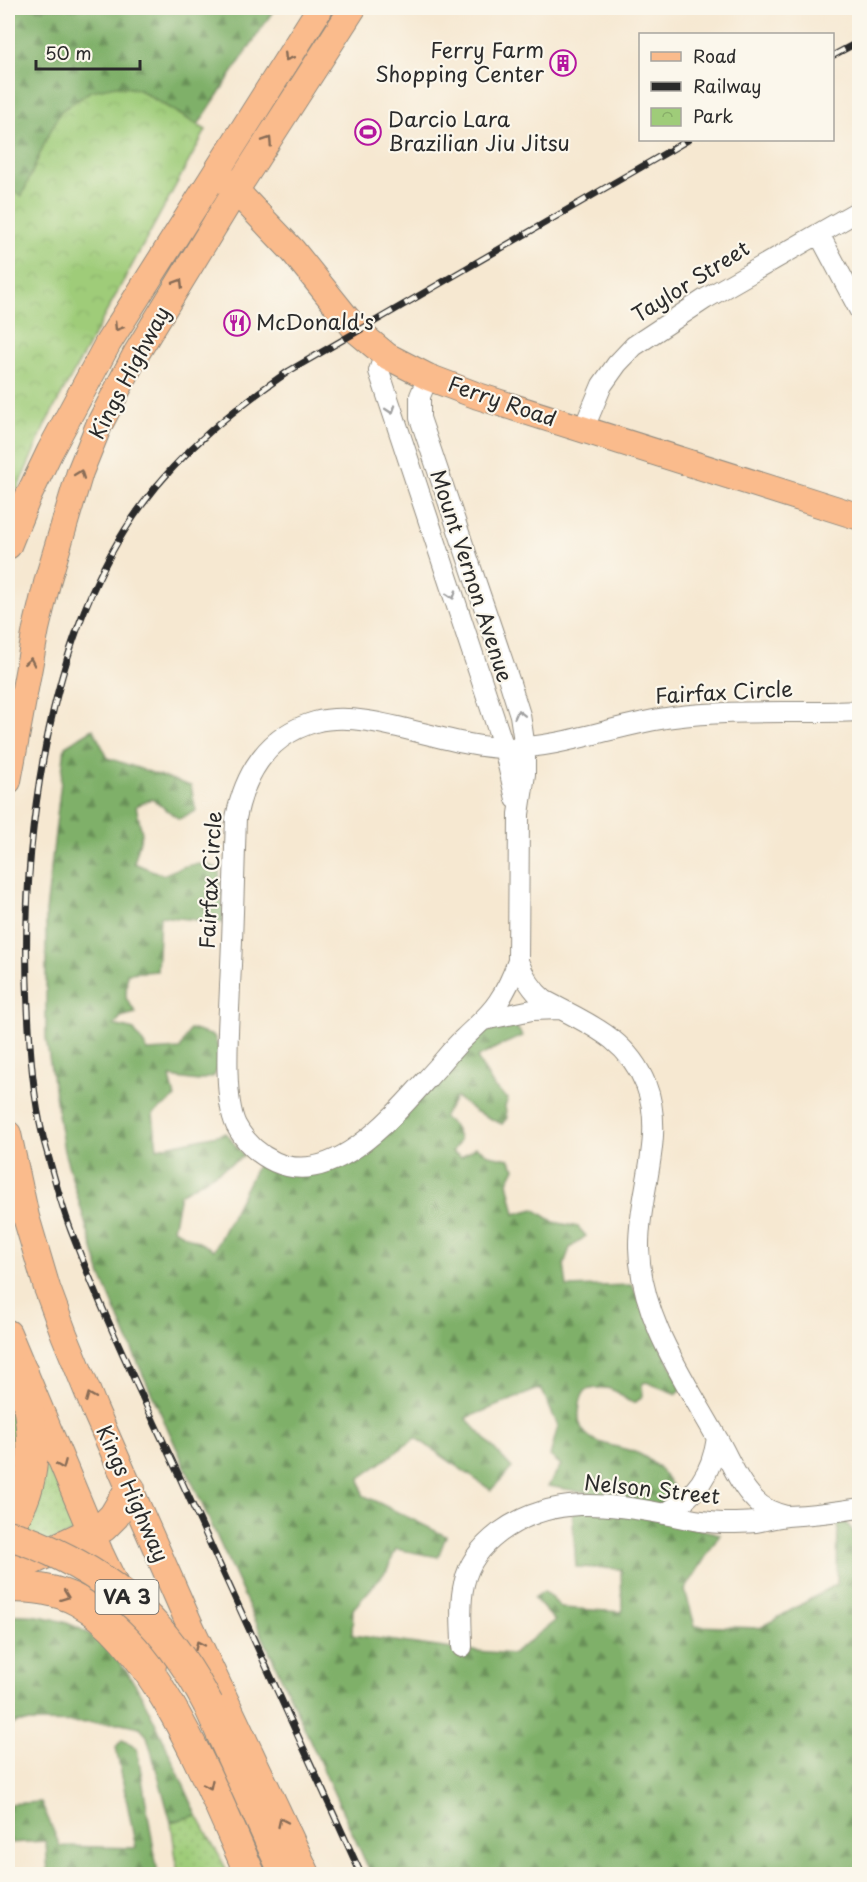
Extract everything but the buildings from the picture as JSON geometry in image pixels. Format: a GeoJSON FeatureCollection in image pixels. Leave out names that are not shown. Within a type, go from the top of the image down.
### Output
{"type":"FeatureCollection","features":[{"type":"Feature","properties":{"kind":"highway"},"geometry":{"type":"LineString","coordinates":[[8,1527],[18,1513],[27,1492],[32,1471],[32,1427],[23,1373]]}},
{"type":"Feature","properties":{"kind":"highway"},"geometry":{"type":"LineString","coordinates":[[8,1571],[91,1533],[114,1516],[130,1489]]}},
{"type":"Feature","properties":{"kind":"highway","name":"VA 3"},"geometry":{"type":"LineString","coordinates":[[8,1535],[40,1546],[98,1577],[133,1602],[169,1640],[194,1676],[208,1704],[285,1875]]}},
{"type":"Feature","properties":{"kind":"highway","name":"VA 3"},"geometry":{"type":"LineString","coordinates":[[8,1587],[40,1588],[59,1593],[78,1601],[111,1625],[146,1668],[185,1732],[250,1875]]}},
{"type":"Feature","properties":{"kind":"main road","name":"Kings Highway"},"geometry":{"type":"LineString","coordinates":[[8,546],[50,451],[102,353],[320,8]]}},
{"type":"Feature","properties":{"kind":"main road","name":"Kings Highway"},"geometry":{"type":"LineString","coordinates":[[8,781],[36,630],[48,579],[80,472],[99,425],[126,371],[236,190],[353,8]]}},
{"type":"Feature","properties":{"kind":"main road","name":"Ferry Road"},"geometry":{"type":"LineString","coordinates":[[217,171],[293,251],[357,331],[387,356],[428,377],[478,396],[860,518]]}},
{"type":"Feature","properties":{"kind":"main road","name":"Kings Highway"},"geometry":{"type":"LineString","coordinates":[[8,1134],[26,1216],[47,1287],[95,1410],[189,1623],[307,1875]]}},
{"type":"Feature","properties":{"kind":"main road"},"geometry":{"type":"LineString","coordinates":[[8,1333],[91,1533],[185,1732]]}},
{"type":"Feature","properties":{"kind":"street","name":"Taylor Street"},"geometry":{"type":"LineString","coordinates":[[583,430],[602,385],[634,346],[705,298],[860,210]]}},
{"type":"Feature","properties":{"kind":"street"},"geometry":{"type":"LineString","coordinates":[[819,234],[860,311]]}},
{"type":"Feature","properties":{"kind":"street","name":"Mount Vernon Avenue"},"geometry":{"type":"LineString","coordinates":[[387,356],[379,371],[504,748],[519,814]]}},
{"type":"Feature","properties":{"kind":"street","name":"Mount Vernon Avenue"},"geometry":{"type":"LineString","coordinates":[[428,377],[420,396],[420,418],[520,715],[525,748],[525,774],[519,814],[518,961],[523,975],[537,994],[598,1028],[614,1040],[637,1067],[646,1085],[651,1101],[653,1123],[652,1145],[642,1196],[639,1249],[642,1278],[650,1306],[660,1334],[747,1491],[766,1509],[786,1516]]}},
{"type":"Feature","properties":{"kind":"street","name":"Fairfax Circle"},"geometry":{"type":"LineString","coordinates":[[518,961],[499,1002],[484,1020],[362,1144],[335,1159],[309,1167],[294,1167],[279,1163],[255,1150],[235,1123],[231,1108],[228,1047],[236,818],[244,788],[258,760],[268,748],[291,732],[316,722],[335,719],[386,725],[483,747],[525,748],[555,744],[634,723],[673,717],[860,711]]}},
{"type":"Feature","properties":{"kind":"street"},"geometry":{"type":"LineString","coordinates":[[484,1020],[532,1010],[561,1009]]}},
{"type":"Feature","properties":{"kind":"street"},"geometry":{"type":"LineString","coordinates":[[664,1514],[690,1497],[701,1484],[710,1468],[717,1438]]}},
{"type":"Feature","properties":{"kind":"street","name":"Nelson Street"},"geometry":{"type":"LineString","coordinates":[[462,1647],[462,1593],[469,1568],[476,1554],[487,1542],[511,1524],[530,1514],[561,1506],[624,1507],[725,1523],[753,1522],[860,1508]]}},
{"type":"Feature","properties":{"kind":"green space"},"geometry":{"type":"Polygon","coordinates":[[[8,8],[275,8],[198,125],[138,89],[91,91],[61,111],[22,196],[8,212],[8,8]]]}},
{"type":"Feature","properties":{"kind":"green space"},"geometry":{"type":"Polygon","coordinates":[[[116,86],[137,89],[206,130],[46,423],[8,511],[8,189],[22,196],[61,111],[91,91],[116,86]]]}},
{"type":"Feature","properties":{"kind":"green space"},"geometry":{"type":"Polygon","coordinates":[[[93,729],[108,758],[191,786],[196,811],[179,819],[152,799],[136,806],[142,833],[134,863],[163,875],[198,864],[219,869],[224,923],[160,916],[157,971],[127,973],[126,998],[136,1013],[121,1017],[114,1025],[134,1030],[148,1051],[180,1049],[190,1029],[214,1036],[220,1052],[219,1065],[214,1076],[198,1081],[170,1077],[175,1098],[153,1114],[157,1148],[226,1133],[244,1156],[180,1194],[173,1229],[214,1250],[260,1160],[306,1173],[362,1152],[483,1027],[508,1017],[523,1036],[477,1058],[494,1087],[508,1099],[505,1106],[507,1118],[502,1124],[475,1111],[456,1097],[443,1117],[454,1126],[460,1140],[452,1152],[461,1157],[476,1147],[489,1155],[509,1159],[515,1168],[508,1182],[515,1214],[534,1209],[554,1222],[578,1227],[586,1236],[570,1248],[564,1264],[567,1287],[632,1285],[682,1388],[677,1394],[646,1382],[642,1384],[643,1396],[636,1402],[627,1400],[611,1389],[597,1388],[586,1390],[581,1401],[580,1425],[585,1433],[602,1443],[643,1456],[668,1480],[675,1490],[669,1500],[656,1505],[621,1497],[548,1486],[561,1465],[550,1456],[558,1426],[541,1388],[466,1418],[512,1468],[491,1490],[416,1438],[360,1478],[363,1495],[446,1536],[438,1557],[396,1549],[387,1570],[353,1609],[352,1635],[452,1649],[513,1654],[555,1621],[534,1598],[544,1591],[562,1608],[622,1612],[621,1569],[576,1567],[572,1510],[636,1514],[720,1534],[685,1590],[695,1626],[760,1628],[837,1584],[838,1518],[846,1522],[860,1541],[859,1874],[371,1874],[140,1368],[101,1276],[64,1151],[46,1038],[46,912],[65,746],[93,729]]]}},
{"type":"Feature","properties":{"kind":"green space"},"geometry":{"type":"Polygon","coordinates":[[[8,1392],[16,1447],[8,1483],[8,1392]]]}},
{"type":"Feature","properties":{"kind":"green space"},"geometry":{"type":"Polygon","coordinates":[[[44,1454],[79,1530],[8,1561],[8,1538],[44,1454]]]}},
{"type":"Feature","properties":{"kind":"green space"},"geometry":{"type":"Polygon","coordinates":[[[8,1615],[38,1616],[64,1622],[86,1632],[105,1646],[136,1685],[197,1815],[171,1822],[147,1736],[139,1727],[121,1723],[17,1722],[8,1729],[8,1615]]]}},
{"type":"Feature","properties":{"kind":"green space"},"geometry":{"type":"Polygon","coordinates":[[[122,1740],[137,1749],[158,1874],[48,1874],[46,1841],[8,1843],[8,1804],[41,1802],[60,1846],[136,1848],[116,1747],[122,1740]]]}},
{"type":"Feature","properties":{"kind":"green space"},"geometry":{"type":"Polygon","coordinates":[[[197,1815],[229,1874],[178,1874],[171,1822],[197,1815]]]}},
{"type":"Feature","properties":{"kind":"railway"},"geometry":{"type":"LineString","coordinates":[[834,55],[860,41]]}},
{"type":"Feature","properties":{"kind":"railway"},"geometry":{"type":"LineString","coordinates":[[361,1874],[111,1329],[73,1236],[54,1177],[37,1108],[28,1008],[29,881],[35,814],[46,746],[61,680],[82,616],[109,558],[142,505],[192,448],[248,400],[289,371],[686,141]]}},
{"type":"Feature","properties":{"kind":"place","name":"Ferry Farm Shopping Center"},"geometry":{"type":"Point","coordinates":[563,63]}},
{"type":"Feature","properties":{"kind":"place","name":"Darcio Lara Brazilian Jiu Jitsu"},"geometry":{"type":"Point","coordinates":[368,132]}},
{"type":"Feature","properties":{"kind":"place","name":"McDonald's"},"geometry":{"type":"Point","coordinates":[237,323]}}]}
